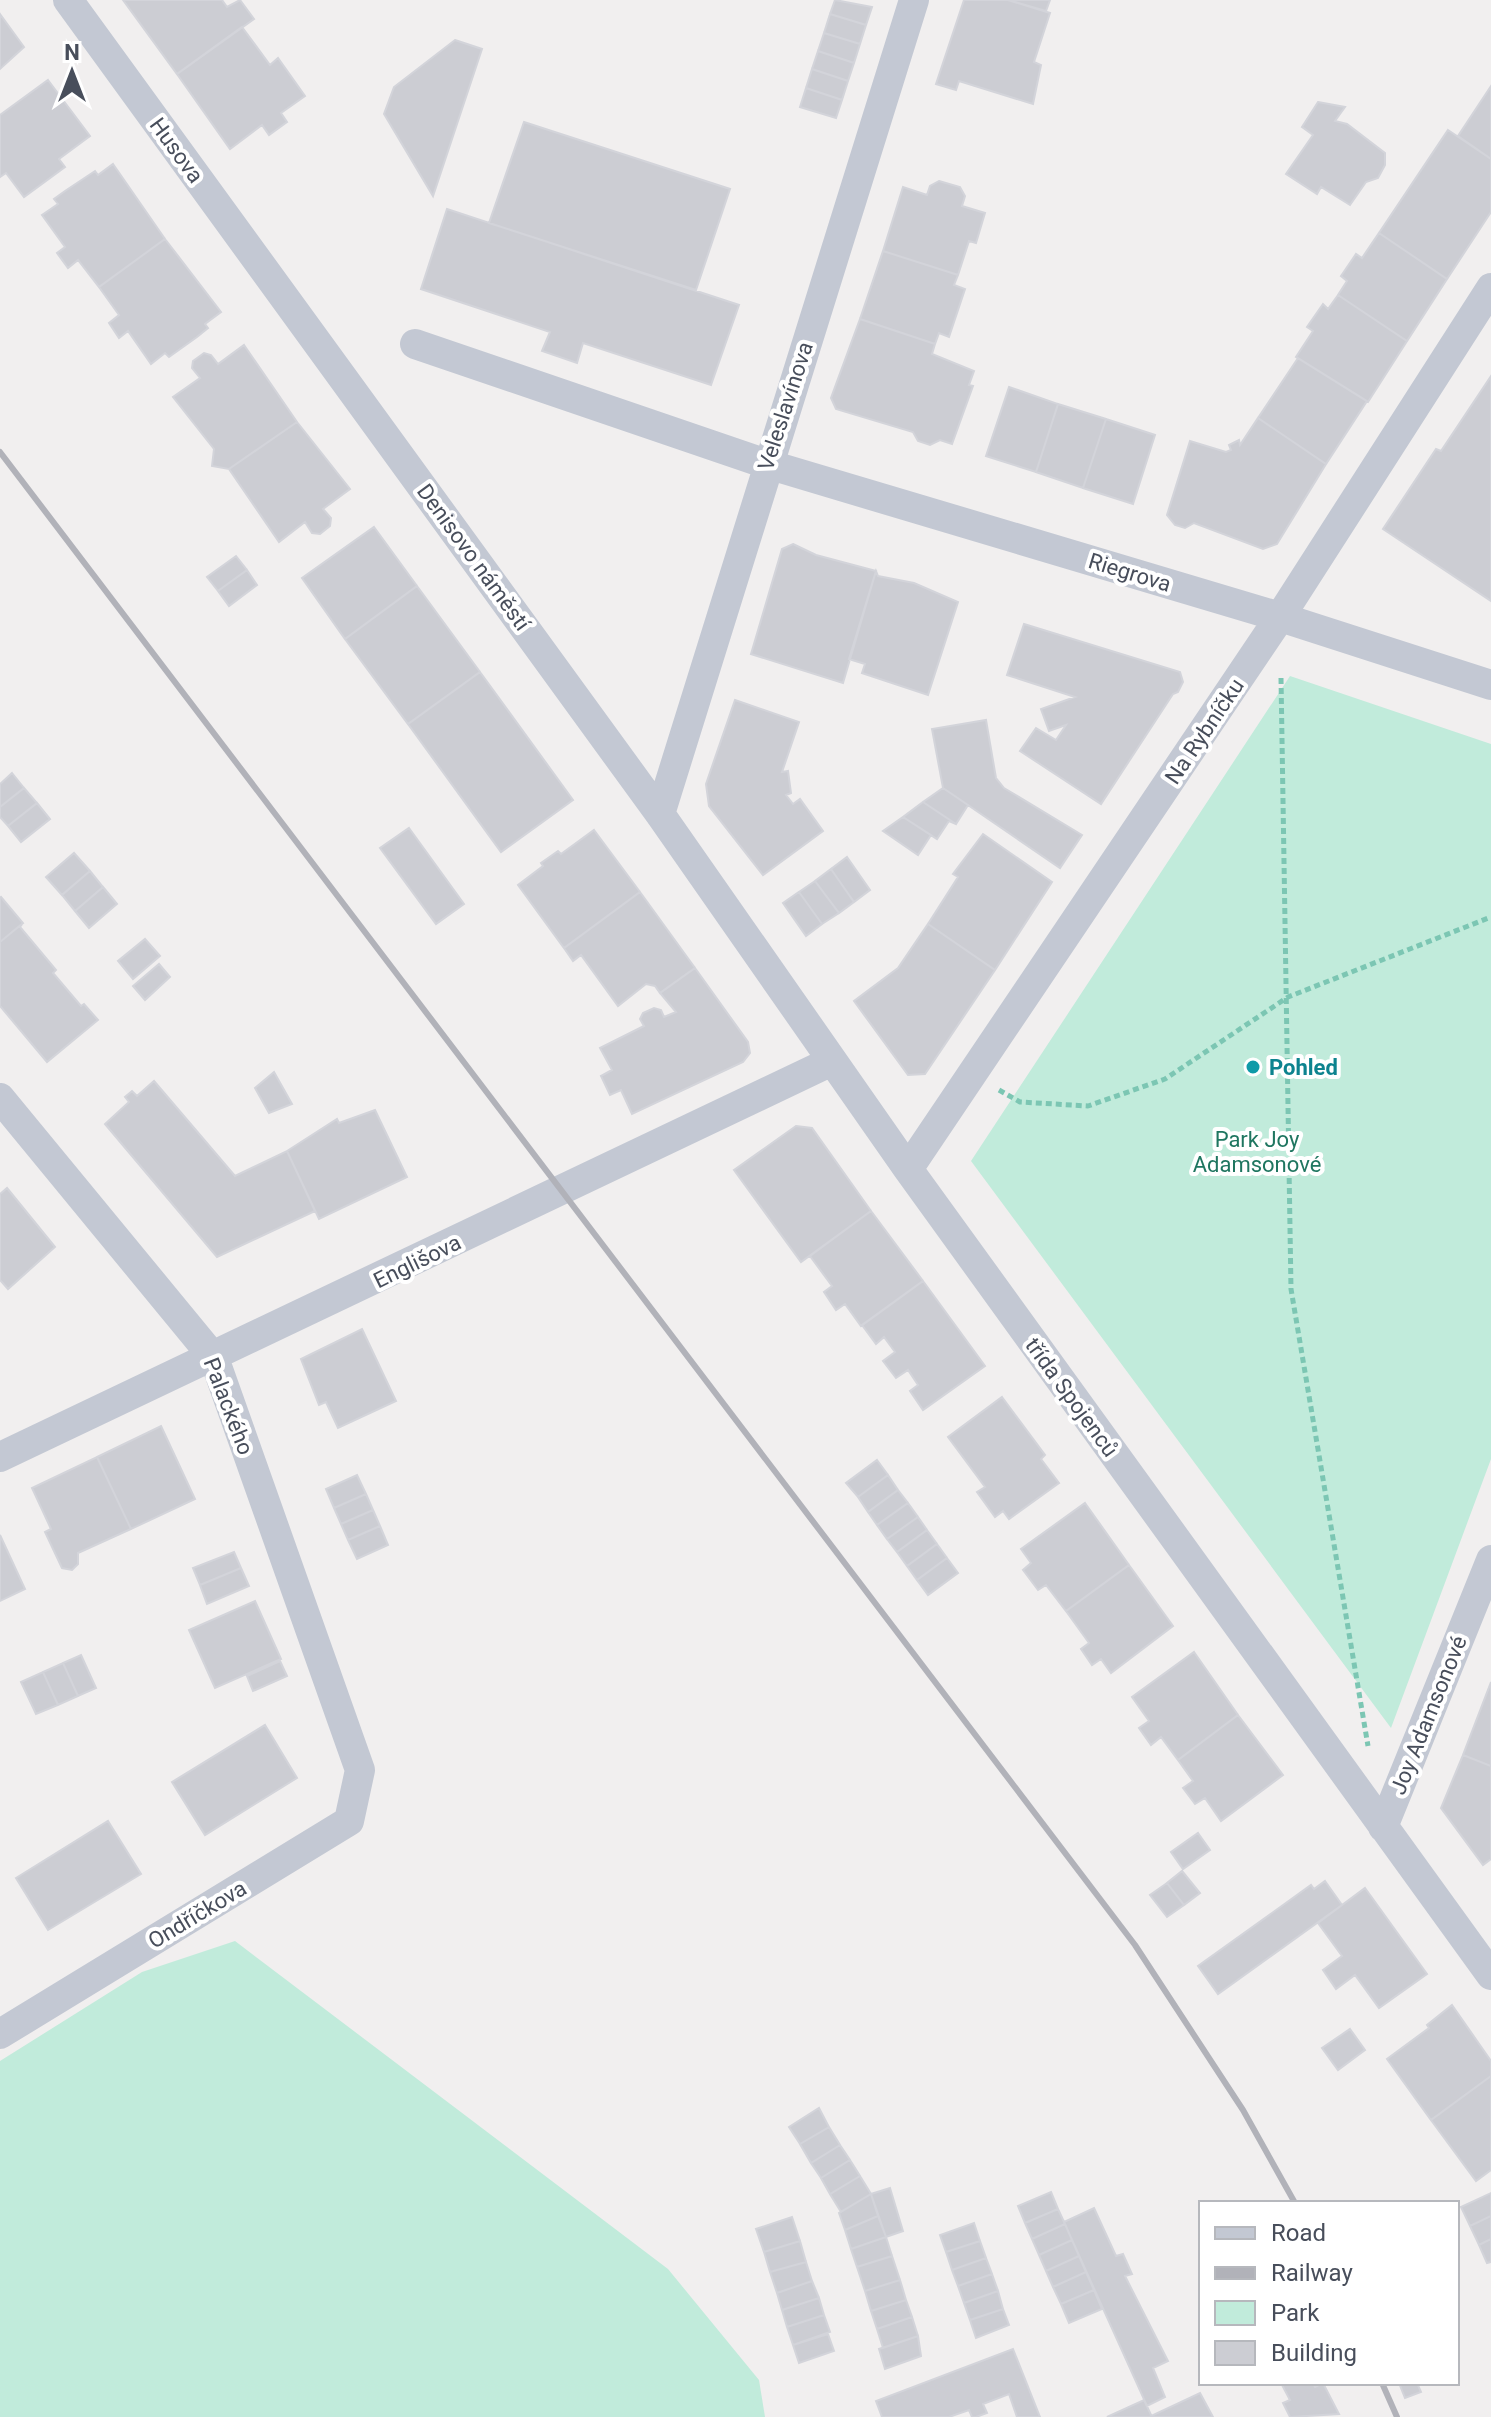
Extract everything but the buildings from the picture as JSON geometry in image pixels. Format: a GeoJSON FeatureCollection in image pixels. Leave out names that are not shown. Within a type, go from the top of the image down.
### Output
{"type":"FeatureCollection","features":[{"type":"Feature","properties":{"kind":"street","name":"Husova"},"geometry":{"type":"LineString","coordinates":[[68,0],[287,300]]}},
{"type":"Feature","properties":{"kind":"street","name":"Veleslavínova"},"geometry":{"type":"LineString","coordinates":[[660,814],[914,0]]}},
{"type":"Feature","properties":{"kind":"street","name":"Na Rybníčku"},"geometry":{"type":"LineString","coordinates":[[908,1169],[1280,617],[1491,288]]}},
{"type":"Feature","properties":{"kind":"street","name":"Denisovo náměstí"},"geometry":{"type":"LineString","coordinates":[[287,300],[660,814]]}},
{"type":"Feature","properties":{"kind":"street","name":"Riegrova"},"geometry":{"type":"LineString","coordinates":[[415,344],[767,464],[1280,617],[1491,685]]}},
{"type":"Feature","properties":{"kind":"street","name":"třída Spojenců"},"geometry":{"type":"LineString","coordinates":[[660,814],[908,1169],[1491,1975]]}},
{"type":"Feature","properties":{"kind":"street","name":"Englišova"},"geometry":{"type":"LineString","coordinates":[[0,1457],[214,1358],[832,1061]]}},
{"type":"Feature","properties":{"kind":"street","name":"Palackého"},"geometry":{"type":"LineString","coordinates":[[0,1098],[214,1358],[360,1770]]}},
{"type":"Feature","properties":{"kind":"street","name":"Joy Adamsonové"},"geometry":{"type":"LineString","coordinates":[[1383,1827],[1491,1560]]}},
{"type":"Feature","properties":{"kind":"street","name":"Ondříčkova"},"geometry":{"type":"LineString","coordinates":[[0,2034],[349,1821],[360,1770]]}},
{"type":"Feature","properties":{"kind":"path"},"geometry":{"type":"LineString","coordinates":[[1280,617],[1291,1289],[1370,1752]]}},
{"type":"Feature","properties":{"kind":"path"},"geometry":{"type":"LineString","coordinates":[[973,1076],[1020,1102],[1088,1106],[1165,1079],[1288,997],[1491,917]]}},
{"type":"Feature","properties":{"kind":"green space","name":"Park Joy Adamsonové"},"geometry":{"type":"Polygon","coordinates":[[[1290,676],[1491,744],[1491,1459],[1391,1728],[971,1161],[1290,676]]]}},
{"type":"Feature","properties":{"kind":"green space"},"geometry":{"type":"Polygon","coordinates":[[[235,1941],[668,2269],[759,2380],[765,2417],[0,2417],[0,2061],[142,1972],[235,1941]]]}},
{"type":"Feature","properties":{"kind":"railway"},"geometry":{"type":"LineString","coordinates":[[0,452],[1135,1945],[1243,2110],[1294,2201]]}},
{"type":"Feature","properties":{"kind":"railway"},"geometry":{"type":"LineString","coordinates":[[1383,2385],[1397,2417]]}},
{"type":"Feature","properties":{"kind":"place","name":"Pohled"},"geometry":{"type":"Point","coordinates":[1253,1067]}}]}
